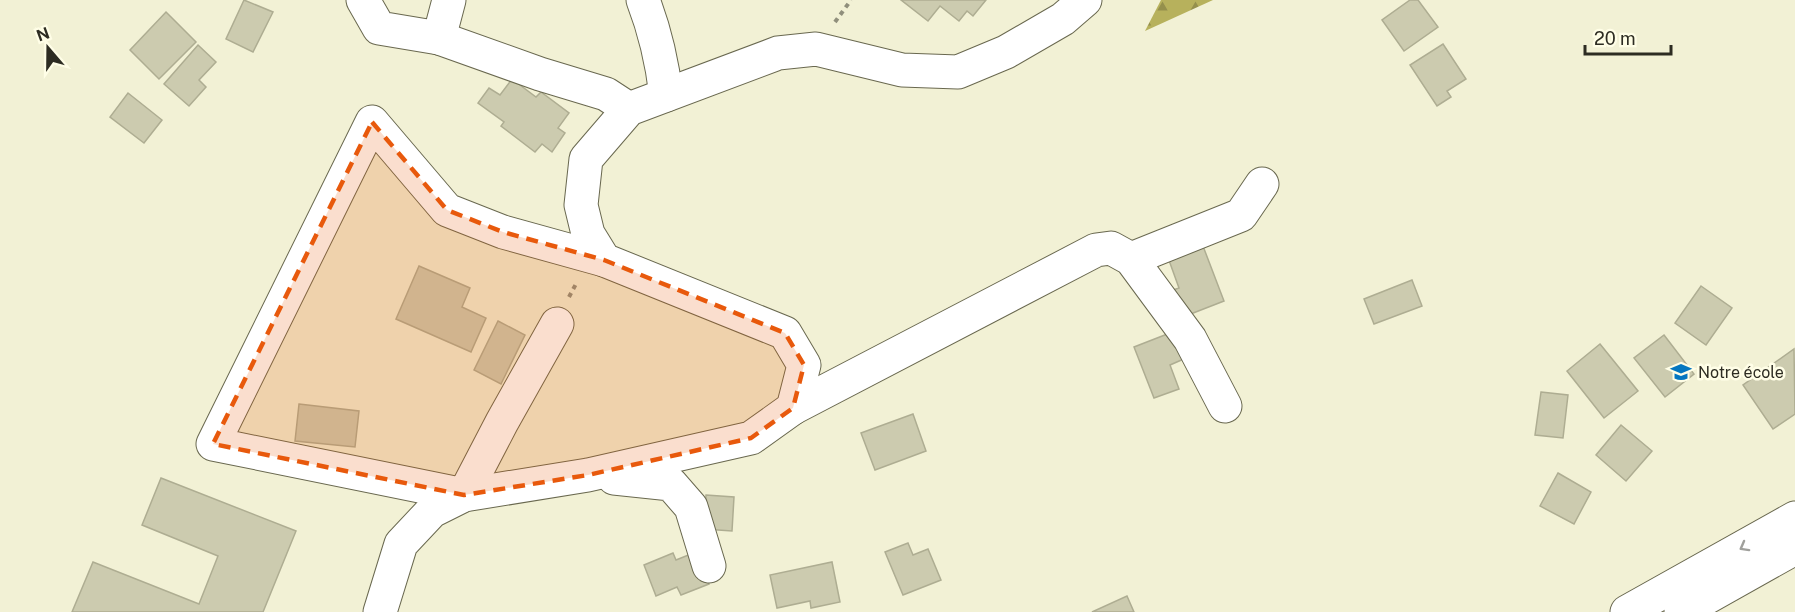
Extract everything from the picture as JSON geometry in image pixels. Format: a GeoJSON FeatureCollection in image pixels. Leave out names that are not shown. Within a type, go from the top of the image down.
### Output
{"type":"FeatureCollection","features":[{"type":"Feature","properties":{"kind":"street"},"geometry":{"type":"LineString","coordinates":[[363,0],[379,28],[439,38],[606,94],[629,109]]}},
{"type":"Feature","properties":{"kind":"street"},"geometry":{"type":"LineString","coordinates":[[439,38],[449,0]]}},
{"type":"Feature","properties":{"kind":"street"},"geometry":{"type":"LineString","coordinates":[[643,0],[654,28],[663,64],[666,95]]}},
{"type":"Feature","properties":{"kind":"street"},"geometry":{"type":"LineString","coordinates":[[594,266],[581,205],[586,159],[629,109],[778,53],[816,50],[902,70],[958,72],[1006,52],[1063,19],[1084,0]]}},
{"type":"Feature","properties":{"kind":"street"},"geometry":{"type":"LineString","coordinates":[[464,495],[213,444],[372,122],[447,210],[594,266],[784,333],[804,365],[793,408]]}},
{"type":"Feature","properties":{"kind":"street"},"geometry":{"type":"LineString","coordinates":[[1131,259],[1241,215],[1262,184]]}},
{"type":"Feature","properties":{"kind":"street"},"geometry":{"type":"LineString","coordinates":[[380,612],[401,544],[432,511],[464,495],[588,475],[751,438],[793,408],[1096,250],[1111,248],[1131,259],[1190,339],[1225,406]]}},
{"type":"Feature","properties":{"kind":"street"},"geometry":{"type":"LineString","coordinates":[[464,495],[562,312]]}},
{"type":"Feature","properties":{"kind":"street"},"geometry":{"type":"LineString","coordinates":[[588,475],[671,484],[691,507],[709,566]]}},
{"type":"Feature","properties":{"kind":"street"},"geometry":{"type":"LineString","coordinates":[[1627,612],[1795,518]]}},
{"type":"Feature","properties":{"kind":"street"},"geometry":{"type":"LineString","coordinates":[[1681,612],[1795,548]]}},
{"type":"Feature","properties":{"kind":"path"},"geometry":{"type":"LineString","coordinates":[[562,312],[594,266]]}},
{"type":"Feature","properties":{"kind":"highlighted area"},"geometry":{"type":"Polygon","coordinates":[[[372,122],[447,210],[503,232],[604,260],[785,333],[804,365],[793,408],[751,438],[588,475],[464,495],[213,444],[372,122]]]}},
{"type":"Feature","properties":{"kind":"green space"},"geometry":{"type":"Polygon","coordinates":[[[1161,0],[1213,0],[1145,31],[1161,0]]]}},
{"type":"Feature","properties":{"kind":"building"},"geometry":{"type":"Polygon","coordinates":[[[244,0],[273,12],[253,52],[226,39],[244,0]]]}},
{"type":"Feature","properties":{"kind":"building"},"geometry":{"type":"Polygon","coordinates":[[[901,0],[986,0],[973,16],[967,11],[959,21],[940,6],[928,21],[901,0]]]}},
{"type":"Feature","properties":{"kind":"building"},"geometry":{"type":"Polygon","coordinates":[[[1410,0],[1418,0],[1438,27],[1404,51],[1382,20],[1410,0]]]}},
{"type":"Feature","properties":{"kind":"building"},"geometry":{"type":"Polygon","coordinates":[[[166,12],[196,42],[159,79],[130,50],[166,12]]]}},
{"type":"Feature","properties":{"kind":"building"},"geometry":{"type":"Polygon","coordinates":[[[1443,44],[1466,79],[1447,91],[1451,97],[1437,106],[1410,65],[1443,44]]]}},
{"type":"Feature","properties":{"kind":"building"},"geometry":{"type":"Polygon","coordinates":[[[198,45],[216,62],[199,80],[206,87],[189,106],[164,84],[198,45]]]}},
{"type":"Feature","properties":{"kind":"building"},"geometry":{"type":"Polygon","coordinates":[[[512,79],[536,97],[541,92],[569,113],[558,128],[565,133],[552,152],[542,144],[535,152],[501,126],[504,122],[478,103],[489,88],[500,95],[512,79]]]}},
{"type":"Feature","properties":{"kind":"building"},"geometry":{"type":"Polygon","coordinates":[[[128,93],[162,120],[144,143],[110,117],[128,93]]]}},
{"type":"Feature","properties":{"kind":"building"},"geometry":{"type":"Polygon","coordinates":[[[1198,233],[1224,301],[1183,317],[1173,290],[1179,288],[1166,252],[1198,233]]]}},
{"type":"Feature","properties":{"kind":"building"},"geometry":{"type":"Polygon","coordinates":[[[419,266],[470,288],[462,307],[486,318],[471,352],[396,319],[419,266]]]}},
{"type":"Feature","properties":{"kind":"building"},"geometry":{"type":"Polygon","coordinates":[[[1412,280],[1422,306],[1374,324],[1364,299],[1412,280]]]}},
{"type":"Feature","properties":{"kind":"building"},"geometry":{"type":"Polygon","coordinates":[[[1701,286],[1732,308],[1706,345],[1675,323],[1701,286]]]}},
{"type":"Feature","properties":{"kind":"building"},"geometry":{"type":"Polygon","coordinates":[[[498,321],[525,335],[501,384],[474,370],[498,321]]]}},
{"type":"Feature","properties":{"kind":"building"},"geometry":{"type":"Polygon","coordinates":[[[1175,331],[1186,358],[1170,365],[1179,389],[1154,398],[1134,347],[1175,331]]]}},
{"type":"Feature","properties":{"kind":"building"},"geometry":{"type":"Polygon","coordinates":[[[1664,335],[1694,374],[1665,397],[1634,358],[1664,335]]]}},
{"type":"Feature","properties":{"kind":"building"},"geometry":{"type":"Polygon","coordinates":[[[1600,344],[1638,391],[1604,418],[1567,371],[1600,344]]]}},
{"type":"Feature","properties":{"kind":"building"},"geometry":{"type":"Polygon","coordinates":[[[1794,349],[1795,414],[1773,429],[1743,385],[1794,349]]]}},
{"type":"Feature","properties":{"kind":"building"},"geometry":{"type":"Polygon","coordinates":[[[1541,392],[1568,395],[1563,438],[1535,435],[1541,392]]]}},
{"type":"Feature","properties":{"kind":"building"},"geometry":{"type":"Polygon","coordinates":[[[299,404],[359,411],[355,447],[295,441],[299,404]]]}},
{"type":"Feature","properties":{"kind":"building"},"geometry":{"type":"Polygon","coordinates":[[[913,414],[926,451],[875,470],[861,433],[913,414]]]}},
{"type":"Feature","properties":{"kind":"building"},"geometry":{"type":"Polygon","coordinates":[[[1621,425],[1652,451],[1626,481],[1596,455],[1621,425]]]}},
{"type":"Feature","properties":{"kind":"building"},"geometry":{"type":"Polygon","coordinates":[[[1558,473],[1591,492],[1574,524],[1540,506],[1558,473]]]}},
{"type":"Feature","properties":{"kind":"building"},"geometry":{"type":"Polygon","coordinates":[[[161,478],[296,531],[263,612],[72,612],[93,562],[199,604],[218,556],[142,525],[161,478]]]}},
{"type":"Feature","properties":{"kind":"building"},"geometry":{"type":"Polygon","coordinates":[[[706,495],[734,497],[732,531],[704,529],[706,495]]]}},
{"type":"Feature","properties":{"kind":"building"},"geometry":{"type":"Polygon","coordinates":[[[908,543],[913,555],[928,549],[941,580],[903,595],[885,552],[908,543]]]}},
{"type":"Feature","properties":{"kind":"building"},"geometry":{"type":"Polygon","coordinates":[[[696,552],[709,584],[681,595],[677,587],[656,596],[644,565],[673,553],[676,560],[696,552]]]}},
{"type":"Feature","properties":{"kind":"building"},"geometry":{"type":"Polygon","coordinates":[[[832,562],[840,602],[811,608],[810,601],[777,608],[770,575],[832,562]]]}},
{"type":"Feature","properties":{"kind":"building"},"geometry":{"type":"Polygon","coordinates":[[[1127,596],[1134,612],[1092,612],[1127,596]]]}},
{"type":"Feature","properties":{"kind":"place","name":"Notre école"},"geometry":{"type":"Point","coordinates":[1681,372]}}]}
